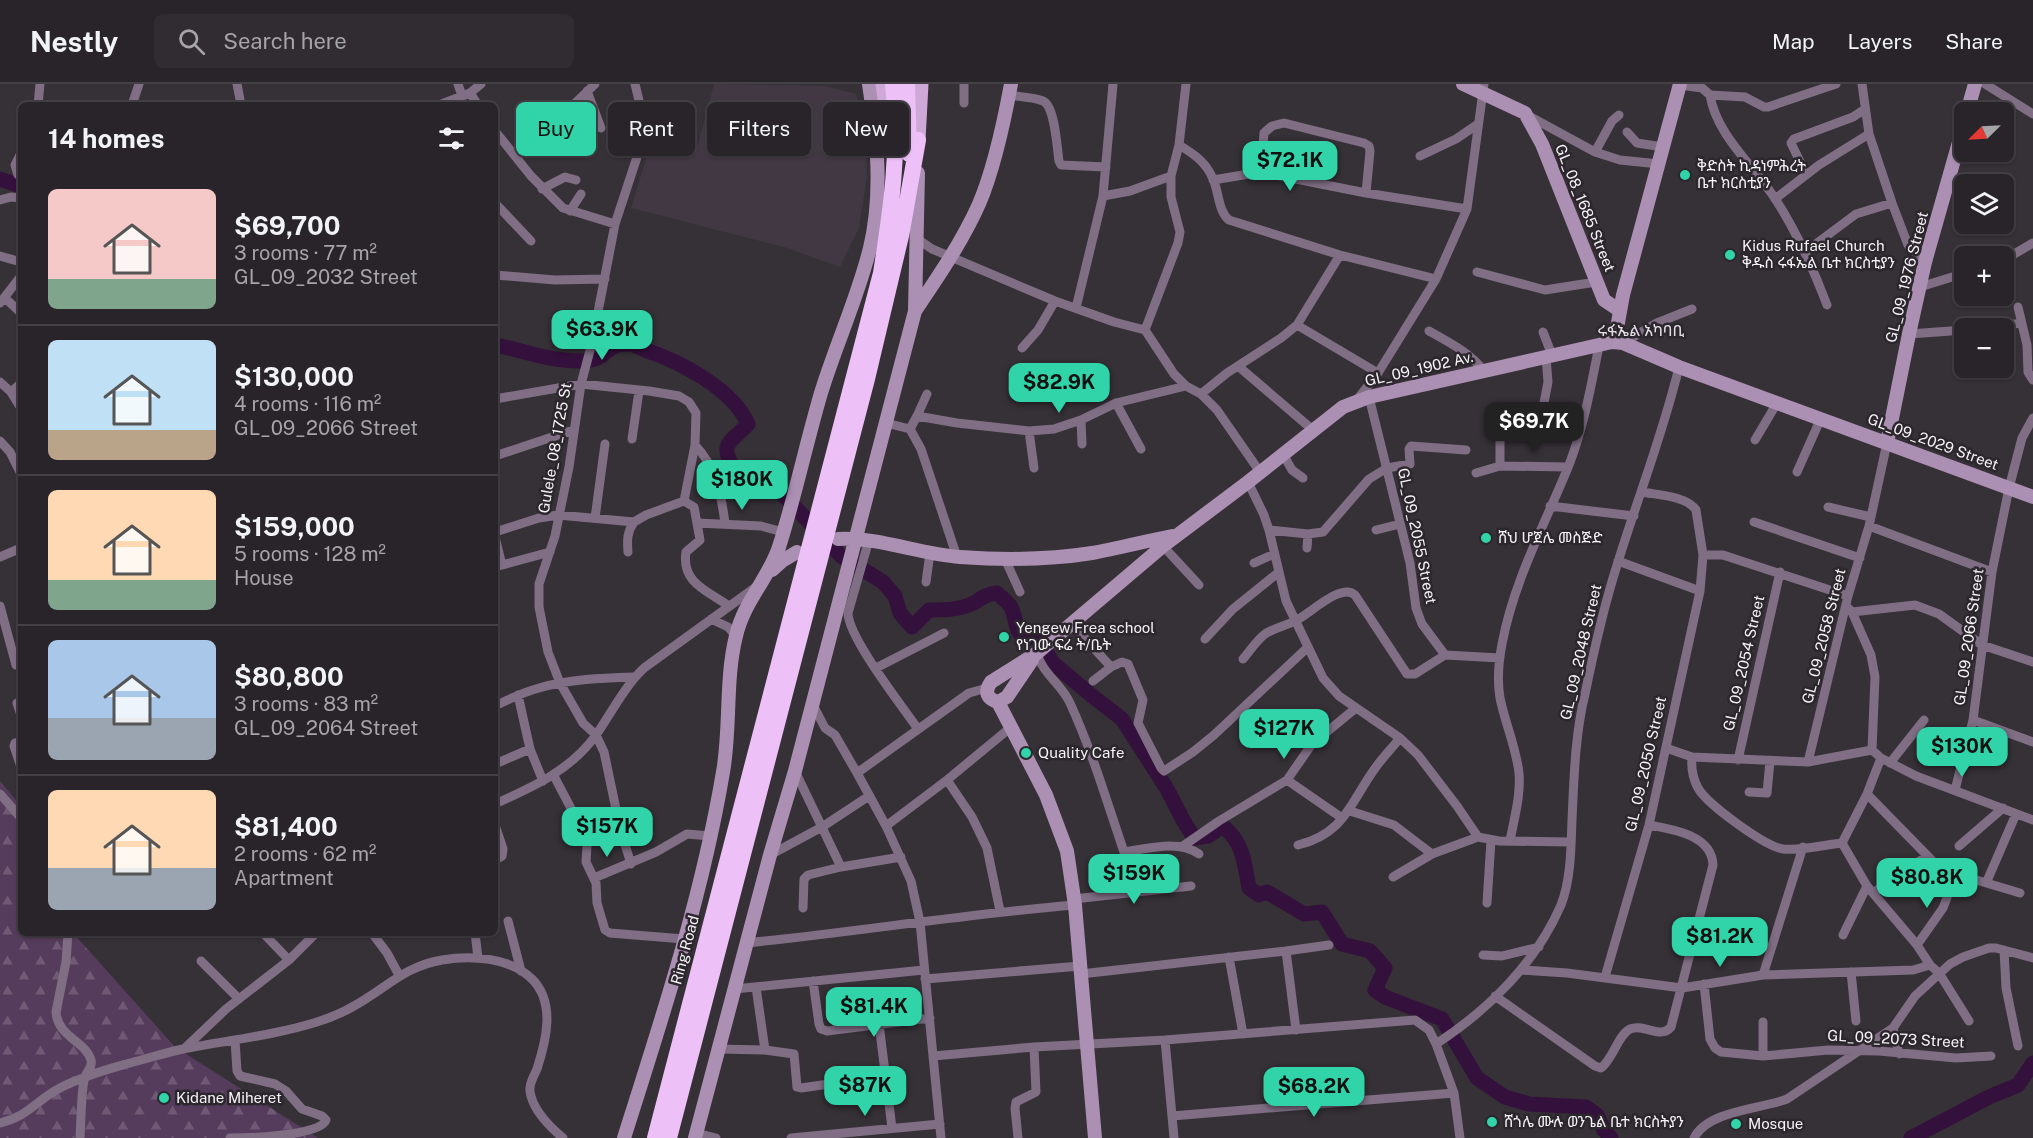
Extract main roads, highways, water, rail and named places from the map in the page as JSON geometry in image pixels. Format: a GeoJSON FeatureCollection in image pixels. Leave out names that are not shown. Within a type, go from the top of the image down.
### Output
{"type":"FeatureCollection","features":[{"type":"Feature","properties":{"kind":"highway"},"geometry":{"type":"LineString","coordinates":[[893,84],[901,189]]}},
{"type":"Feature","properties":{"kind":"highway"},"geometry":{"type":"LineString","coordinates":[[901,189],[907,84]]}},
{"type":"Feature","properties":{"kind":"highway"},"geometry":{"type":"LineString","coordinates":[[757,773],[861,377],[881,273],[901,189],[918,140]]}},
{"type":"Feature","properties":{"kind":"highway","name":"Ring Road"},"geometry":{"type":"LineString","coordinates":[[655,1138],[757,773]]}},
{"type":"Feature","properties":{"kind":"highway","name":"Ring Road"},"geometry":{"type":"LineString","coordinates":[[669,1138],[757,773]]}},
{"type":"Feature","properties":{"kind":"main road"},"geometry":{"type":"LineString","coordinates":[[883,84],[901,189]]}},
{"type":"Feature","properties":{"kind":"main road"},"geometry":{"type":"LineString","coordinates":[[918,140],[921,84]]}},
{"type":"Feature","properties":{"kind":"waterway"},"geometry":{"type":"LineString","coordinates":[[0,179],[18,185]]}},
{"type":"Feature","properties":{"kind":"waterway"},"geometry":{"type":"LineString","coordinates":[[498,346],[563,360],[588,361],[616,346],[630,344],[673,361],[704,378],[730,399],[741,411],[748,424],[728,444],[727,454],[735,471],[759,474],[776,487],[841,556],[883,582],[895,596],[900,613],[912,627],[929,610],[963,607],[987,595],[997,593],[1011,607],[1020,633],[1038,638],[1053,663],[1122,719],[1167,789],[1194,838],[1208,836],[1223,826],[1230,833],[1242,854],[1249,888],[1259,895],[1267,892],[1304,914],[1322,912],[1342,944],[1370,951],[1385,968],[1375,990],[1385,997],[1442,1019],[1477,1078],[1505,1097],[1529,1104],[1586,1107],[1597,1115],[1604,1130],[1611,1138]]}},
{"type":"Feature","properties":{"kind":"waterway"},"geometry":{"type":"LineString","coordinates":[[1911,1138],[1989,1097],[2018,1085],[2033,1063]]}},
{"type":"Feature","properties":{"kind":"place","name":"ቅድስት ኪዳነምሕረት ቤተ ክርስቲያን"},"geometry":{"type":"Point","coordinates":[1685,175]}},
{"type":"Feature","properties":{"kind":"place","name":"Kidus Rufael Church ቅዱስ ሩፋኤል ቤተ ክርስቲያን"},"geometry":{"type":"Point","coordinates":[1730,255]}},
{"type":"Feature","properties":{"kind":"place","name":"ሸህ ሆጀሌ መስጅድ"},"geometry":{"type":"Point","coordinates":[1486,538]}},
{"type":"Feature","properties":{"kind":"place","name":"Yengew Frea school የነገው ፍሬ ት/ቤት"},"geometry":{"type":"Point","coordinates":[1004,637]}},
{"type":"Feature","properties":{"kind":"place","name":"Quality Cafe"},"geometry":{"type":"Point","coordinates":[1026,753]}},
{"type":"Feature","properties":{"kind":"place","name":"Kidane Miheret"},"geometry":{"type":"Point","coordinates":[164,1098]}},
{"type":"Feature","properties":{"kind":"place","name":"ሸጎሌ ሙሉ ወንጌል ቤተ ክርስትያን"},"geometry":{"type":"Point","coordinates":[1492,1122]}},
{"type":"Feature","properties":{"kind":"place","name":"Mosque"},"geometry":{"type":"Point","coordinates":[1736,1124]}},
{"type":"Feature","properties":{"kind":"district","name":"ሩፋኤል አካባቢ"},"geometry":{"type":"Point","coordinates":[1641,330]}}]}
